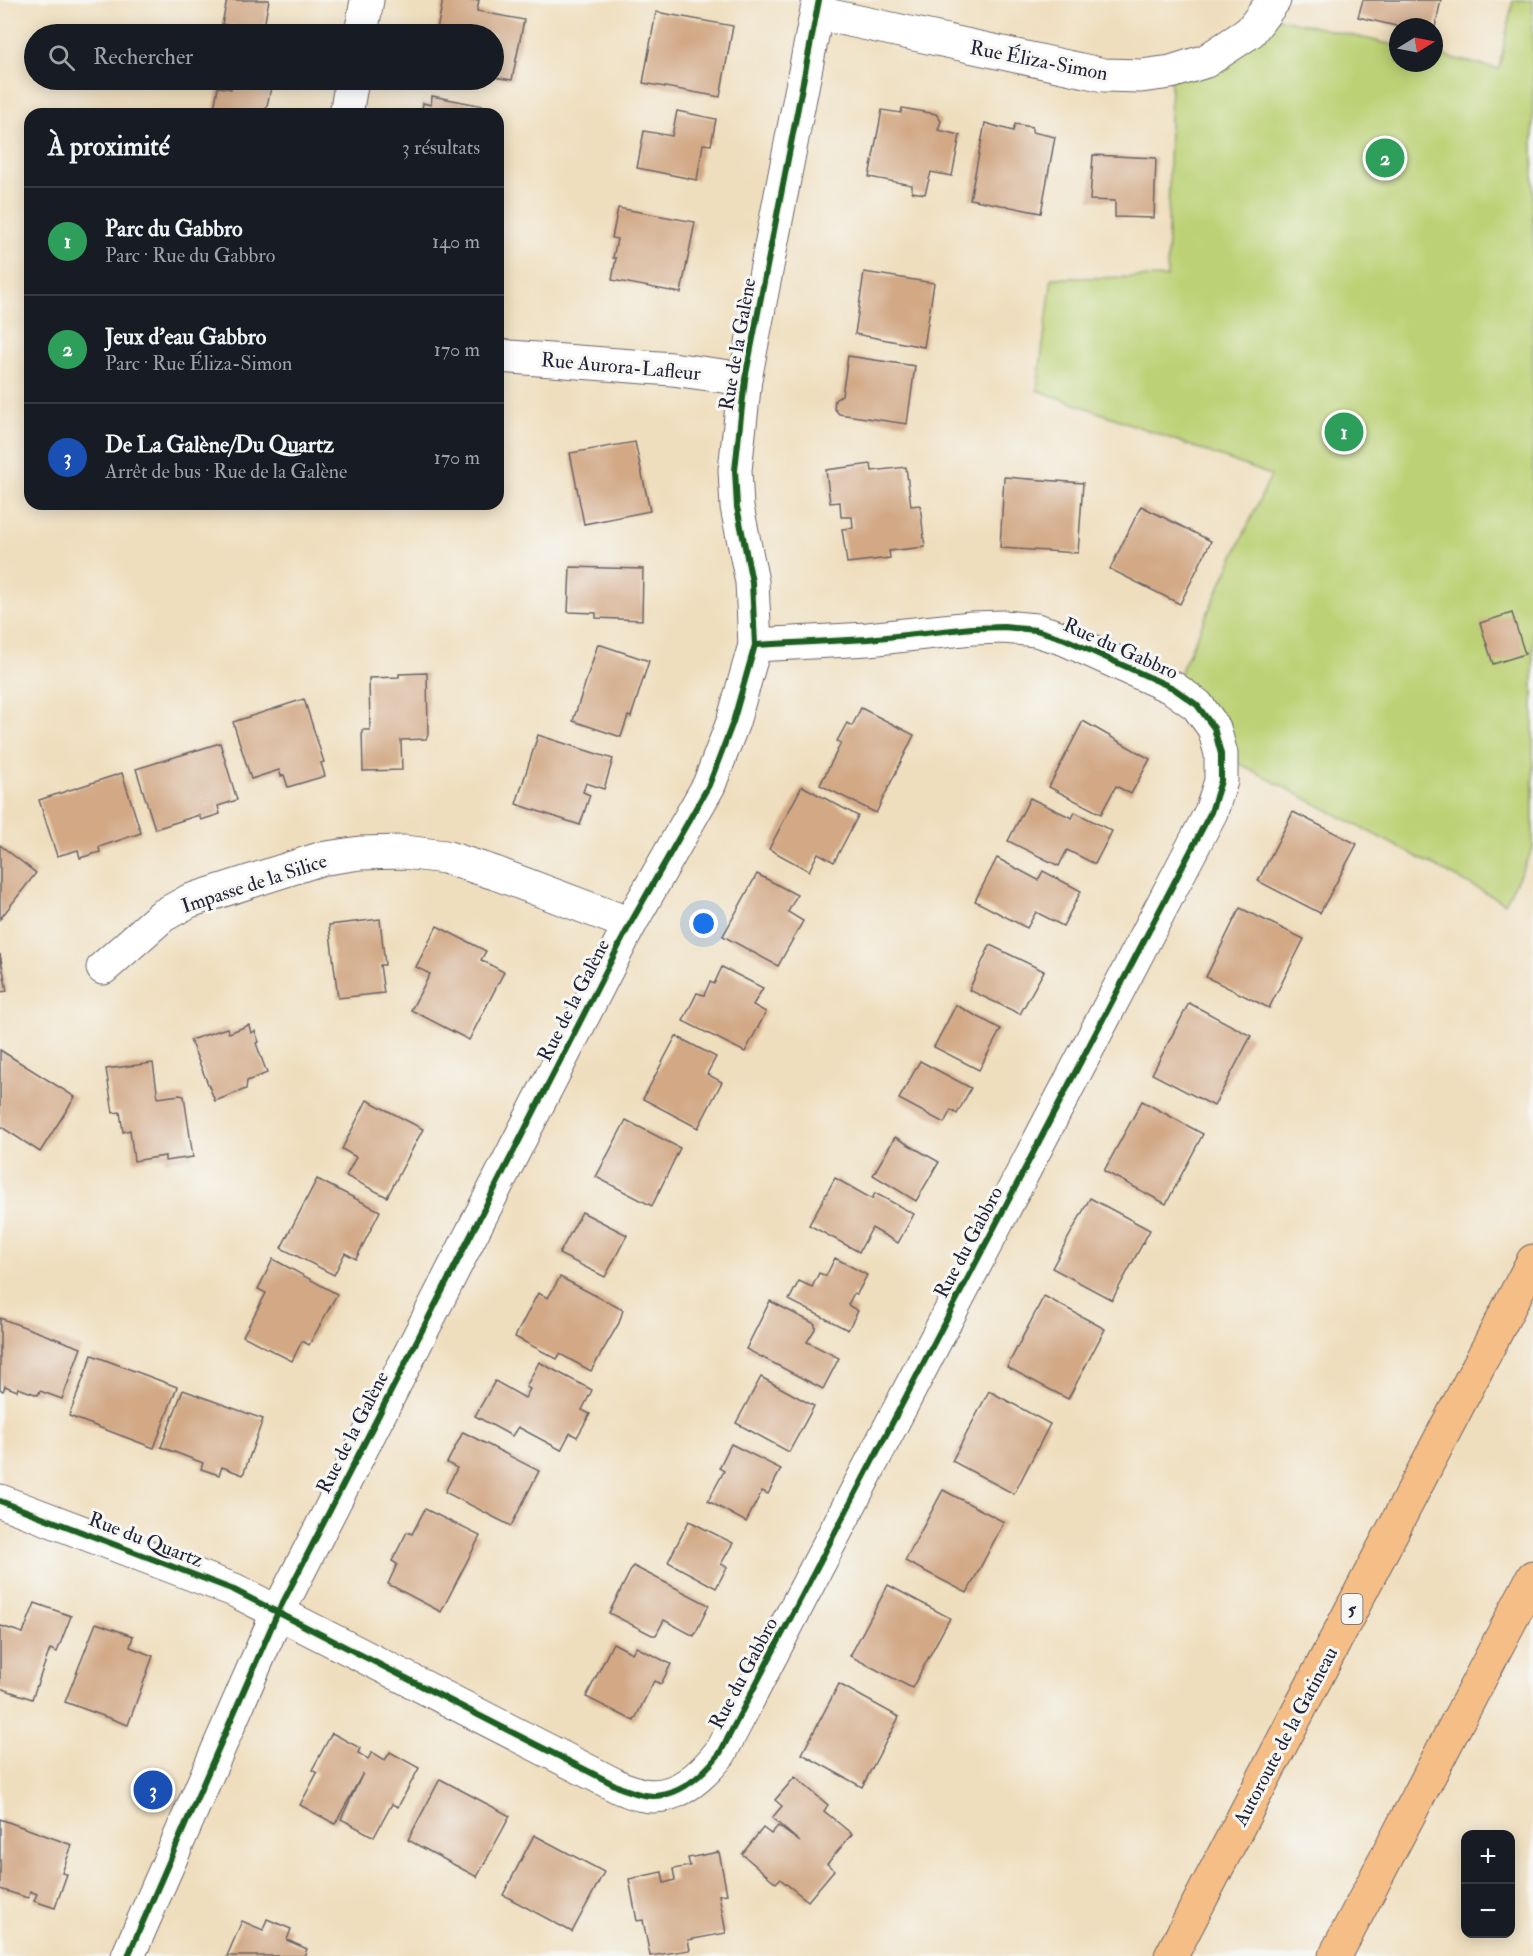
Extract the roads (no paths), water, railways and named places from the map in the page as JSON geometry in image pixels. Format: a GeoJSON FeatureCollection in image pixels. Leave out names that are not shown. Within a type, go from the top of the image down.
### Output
{"type":"FeatureCollection","features":[{"type":"Feature","properties":{"kind":"highway","name":"Autoroute de la Gatineau"},"geometry":{"type":"LineString","coordinates":[[1171,1956],[1533,1261]]}},
{"type":"Feature","properties":{"kind":"highway"},"geometry":{"type":"LineString","coordinates":[[1335,1956],[1533,1577]]}},
{"type":"Feature","properties":{"kind":"street"},"geometry":{"type":"LineString","coordinates":[[363,24],[367,0]]}},
{"type":"Feature","properties":{"kind":"street","name":"Rue Éliza-Simon"},"geometry":{"type":"LineString","coordinates":[[818,7],[1104,75],[1141,76],[1171,72],[1206,61],[1250,32],[1274,0]]}},
{"type":"Feature","properties":{"kind":"street","name":"Rue de la Galène"},"geometry":{"type":"LineString","coordinates":[[128,1956],[278,1612],[630,924],[709,785],[733,722],[755,645],[752,582],[737,507],[735,470],[745,379],[818,7]]}},
{"type":"Feature","properties":{"kind":"street"},"geometry":{"type":"LineString","coordinates":[[347,108],[350,90]]}},
{"type":"Feature","properties":{"kind":"street","name":"Rue Aurora-Lafleur"},"geometry":{"type":"LineString","coordinates":[[504,356],[672,369],[745,379]]}},
{"type":"Feature","properties":{"kind":"street","name":"Rue du Gabbro"},"geometry":{"type":"LineString","coordinates":[[278,1612],[621,1788],[645,1795],[666,1795],[689,1784],[707,1770],[725,1742],[1211,812],[1221,781],[1221,754],[1214,728],[1197,705],[1173,688],[1065,639],[1036,630],[1004,627],[972,628],[856,640],[755,645]]}},
{"type":"Feature","properties":{"kind":"street","name":"Impasse de la Silice"},"geometry":{"type":"LineString","coordinates":[[103,968],[162,916],[189,901],[320,859],[360,854],[404,852],[445,857],[495,873],[630,924]]}},
{"type":"Feature","properties":{"kind":"street","name":"Rue du Quartz"},"geometry":{"type":"LineString","coordinates":[[0,1501],[234,1590],[278,1612]]}},
{"type":"Feature","properties":{"kind":"place","name":"Jeux d'eau Gabbro"},"geometry":{"type":"Point","coordinates":[1385,158]}},
{"type":"Feature","properties":{"kind":"place","name":"Parc du Gabbro"},"geometry":{"type":"Point","coordinates":[1344,432]}},
{"type":"Feature","properties":{"kind":"place","name":"De La Galène/Du Quartz"},"geometry":{"type":"Point","coordinates":[153,1790]}}]}
